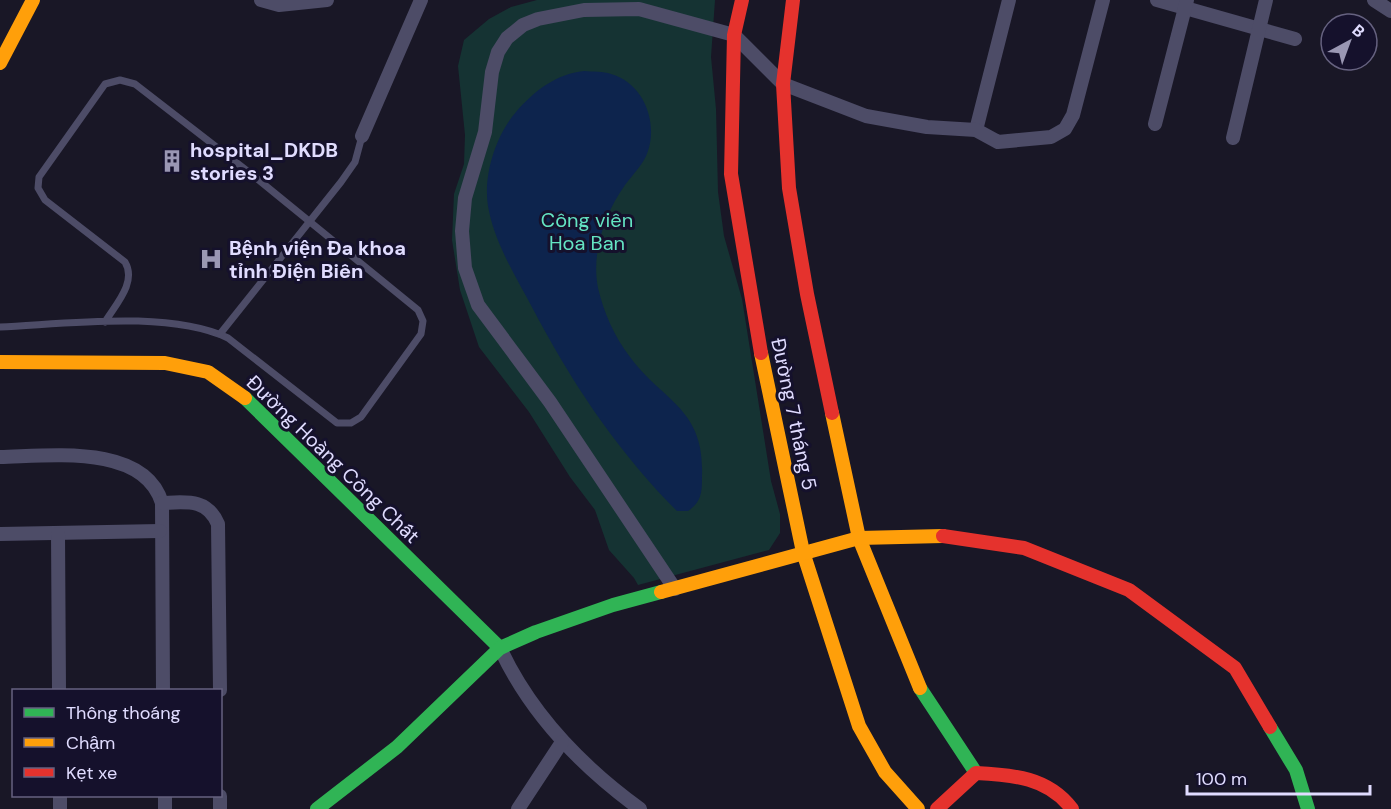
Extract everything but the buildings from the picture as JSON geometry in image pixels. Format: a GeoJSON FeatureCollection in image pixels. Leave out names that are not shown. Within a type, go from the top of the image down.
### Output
{"type":"FeatureCollection","features":[{"type":"Feature","properties":{"kind":"street"},"geometry":{"type":"LineString","coordinates":[[0,63],[33,0]]}},
{"type":"Feature","properties":{"kind":"street"},"geometry":{"type":"LineString","coordinates":[[261,0],[279,5],[327,0]]}},
{"type":"Feature","properties":{"kind":"street"},"geometry":{"type":"LineString","coordinates":[[362,136],[421,0]]}},
{"type":"Feature","properties":{"kind":"street","name":"Đường 7 tháng 5"},"geometry":{"type":"LineString","coordinates":[[742,0],[734,35],[731,174],[767,386],[804,552],[859,726],[885,772],[918,809]]}},
{"type":"Feature","properties":{"kind":"street","name":"Đường 7 tháng 5"},"geometry":{"type":"LineString","coordinates":[[793,0],[783,84],[789,188],[824,378],[859,538],[920,688],[976,773]]}},
{"type":"Feature","properties":{"kind":"street"},"geometry":{"type":"LineString","coordinates":[[975,130],[1009,0]]}},
{"type":"Feature","properties":{"kind":"street"},"geometry":{"type":"LineString","coordinates":[[675,589],[550,402],[478,305],[465,268],[462,231],[465,198],[485,132],[492,72],[498,52],[507,38],[523,25],[538,19],[584,10],[639,9],[734,35],[783,84],[866,116],[927,127],[975,130],[998,142],[1051,137],[1065,129],[1073,115],[1103,0]]}},
{"type":"Feature","properties":{"kind":"street"},"geometry":{"type":"LineString","coordinates":[[1157,0],[1186,4],[1295,39]]}},
{"type":"Feature","properties":{"kind":"street"},"geometry":{"type":"LineString","coordinates":[[1233,138],[1257,28],[1266,0]]}},
{"type":"Feature","properties":{"kind":"street"},"geometry":{"type":"LineString","coordinates":[[1374,0],[1391,10]]}},
{"type":"Feature","properties":{"kind":"street"},"geometry":{"type":"LineString","coordinates":[[1155,124],[1186,4]]}},
{"type":"Feature","properties":{"kind":"street","name":"Đường Hoàng Công Chất"},"geometry":{"type":"LineString","coordinates":[[0,362],[165,363],[208,372],[239,392],[500,648]]}},
{"type":"Feature","properties":{"kind":"street"},"geometry":{"type":"LineString","coordinates":[[0,457],[56,456],[106,459],[135,467],[153,482],[162,503],[160,531],[163,689]]}},
{"type":"Feature","properties":{"kind":"street"},"geometry":{"type":"LineString","coordinates":[[162,503],[192,502],[204,505],[213,513],[218,524],[220,689]]}},
{"type":"Feature","properties":{"kind":"street"},"geometry":{"type":"LineString","coordinates":[[0,534],[160,531]]}},
{"type":"Feature","properties":{"kind":"street"},"geometry":{"type":"LineString","coordinates":[[58,534],[59,689]]}},
{"type":"Feature","properties":{"kind":"street"},"geometry":{"type":"LineString","coordinates":[[317,809],[397,747],[500,648],[580,616],[804,552],[859,538],[932,534],[1024,548],[1129,590],[1235,668],[1296,770],[1308,809]]}},
{"type":"Feature","properties":{"kind":"street"},"geometry":{"type":"LineString","coordinates":[[500,648],[511,672],[543,720],[562,742],[613,790],[639,809]]}},
{"type":"Feature","properties":{"kind":"street"},"geometry":{"type":"LineString","coordinates":[[518,809],[562,742]]}},
{"type":"Feature","properties":{"kind":"street"},"geometry":{"type":"LineString","coordinates":[[937,809],[976,773],[1024,776],[1064,794],[1072,809]]}},
{"type":"Feature","properties":{"kind":"lane"},"geometry":{"type":"LineString","coordinates":[[0,327],[105,322],[178,324],[208,328],[220,334],[337,423],[351,423],[361,417],[421,334],[423,321],[418,310],[135,84],[120,80],[105,84],[39,177],[38,188],[45,200],[125,262],[130,270],[130,279],[105,322]]}},
{"type":"Feature","properties":{"kind":"lane"},"geometry":{"type":"LineString","coordinates":[[220,334],[355,162],[362,136]]}},
{"type":"Feature","properties":{"kind":"green space","name":"Công viên Hoa Ban"},"geometry":{"type":"Polygon","coordinates":[[[537,0],[715,0],[711,57],[716,109],[718,192],[724,236],[742,299],[771,481],[780,514],[780,533],[769,550],[638,585],[609,550],[595,510],[570,477],[529,412],[479,347],[460,290],[452,240],[454,194],[464,164],[465,135],[458,66],[464,40],[489,19],[511,7],[537,0]]]}},
{"type":"Feature","properties":{"kind":"water"},"geometry":{"type":"Polygon","coordinates":[[[584,71],[608,73],[622,79],[639,94],[649,116],[651,139],[648,151],[611,208],[598,247],[596,274],[603,306],[619,341],[643,372],[680,408],[697,435],[701,453],[701,491],[699,500],[688,511],[677,511],[668,502],[629,457],[594,410],[547,336],[506,259],[491,219],[487,181],[502,132],[523,104],[546,85],[564,76],[584,71]]]}},
{"type":"Feature","properties":{"kind":"traffic: fast"},"geometry":{"type":"LineString","coordinates":[[245,398],[500,648]]}},
{"type":"Feature","properties":{"kind":"traffic: fast"},"geometry":{"type":"LineString","coordinates":[[317,809],[397,747],[500,648],[536,632],[613,605],[661,592]]}},
{"type":"Feature","properties":{"kind":"traffic: fast"},"geometry":{"type":"LineString","coordinates":[[920,688],[976,773]]}},
{"type":"Feature","properties":{"kind":"traffic: fast"},"geometry":{"type":"LineString","coordinates":[[1270,727],[1296,770],[1308,809]]}},
{"type":"Feature","properties":{"kind":"traffic: slow"},"geometry":{"type":"LineString","coordinates":[[0,63],[33,0]]}},
{"type":"Feature","properties":{"kind":"traffic: slow"},"geometry":{"type":"LineString","coordinates":[[761,353],[803,552],[859,726],[885,772],[918,809]]}},
{"type":"Feature","properties":{"kind":"traffic: slow"},"geometry":{"type":"LineString","coordinates":[[0,362],[165,363],[208,372],[245,398]]}},
{"type":"Feature","properties":{"kind":"traffic: slow"},"geometry":{"type":"LineString","coordinates":[[832,413],[859,538],[920,688]]}},
{"type":"Feature","properties":{"kind":"traffic: slow"},"geometry":{"type":"LineString","coordinates":[[661,592],[859,538],[943,536]]}},
{"type":"Feature","properties":{"kind":"traffic: jam"},"geometry":{"type":"LineString","coordinates":[[742,0],[734,35],[731,174],[761,353]]}},
{"type":"Feature","properties":{"kind":"traffic: jam"},"geometry":{"type":"LineString","coordinates":[[793,0],[783,84],[789,188],[807,294],[832,413]]}},
{"type":"Feature","properties":{"kind":"traffic: jam"},"geometry":{"type":"LineString","coordinates":[[943,536],[1024,548],[1129,590],[1235,668],[1270,727]]}},
{"type":"Feature","properties":{"kind":"traffic: jam"},"geometry":{"type":"LineString","coordinates":[[937,809],[976,773],[1016,777],[1041,784],[1063,798],[1072,809]]}},
{"type":"Feature","properties":{"kind":"place","name":"hospital_DKDB stories 3"},"geometry":{"type":"Point","coordinates":[172,161]}},
{"type":"Feature","properties":{"kind":"place","name":"Bệnh viện Đa khoa tỉnh Điện Biên"},"geometry":{"type":"Point","coordinates":[211,259]}}]}
